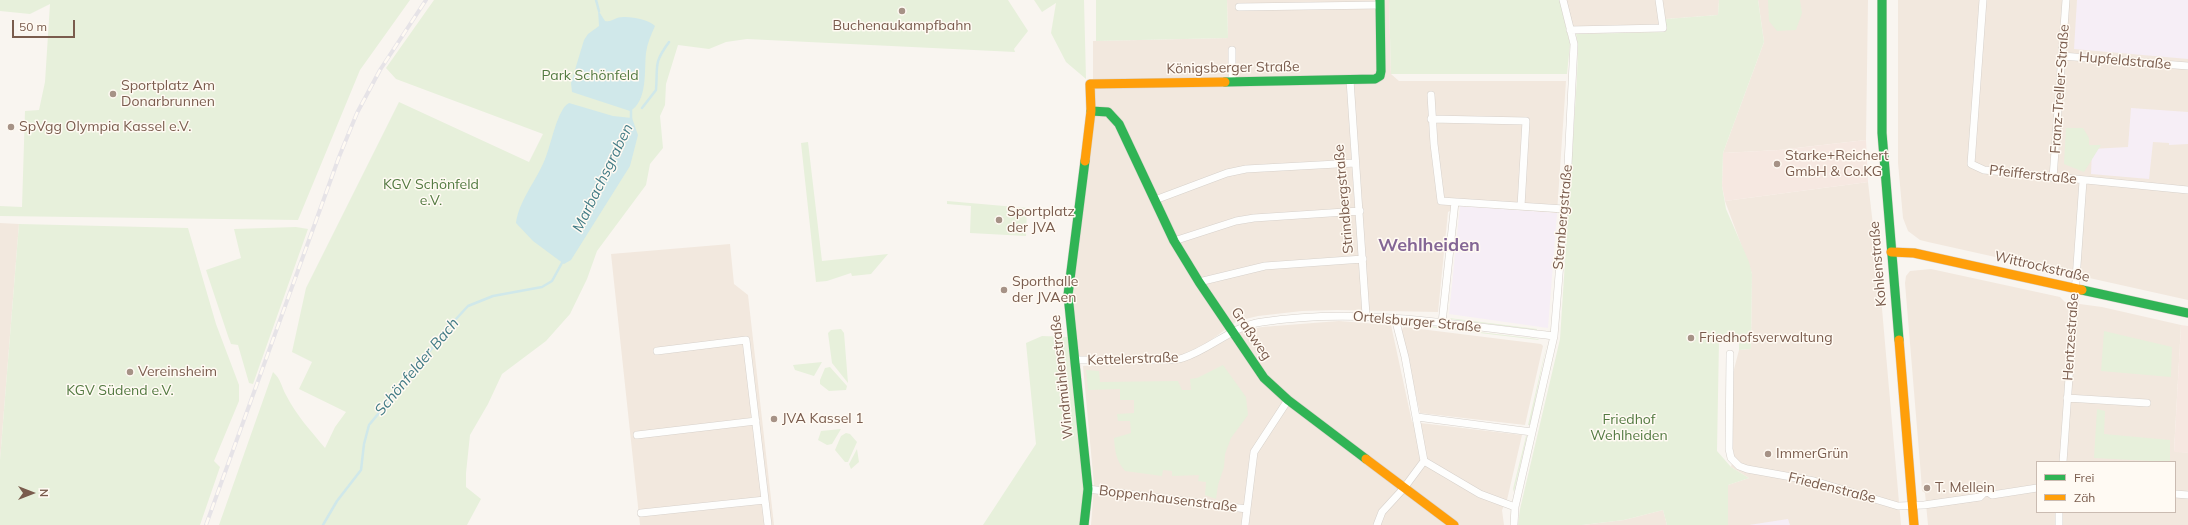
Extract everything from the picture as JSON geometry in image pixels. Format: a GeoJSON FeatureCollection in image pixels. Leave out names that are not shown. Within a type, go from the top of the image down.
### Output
{"type":"FeatureCollection","features":[{"type":"Feature","properties":{"kind":"street","name":"Sternbergstraße"},"geometry":{"type":"LineString","coordinates":[[1514,525],[1515,507],[1554,336],[1564,209],[1573,50],[1563,0]]}},
{"type":"Feature","properties":{"kind":"street"},"geometry":{"type":"LineString","coordinates":[[1570,30],[1662,28],[1659,0]]}},
{"type":"Feature","properties":{"kind":"street","name":"Kohlenstraße"},"geometry":{"type":"LineString","coordinates":[[1882,0],[1882,133],[1914,525]]}},
{"type":"Feature","properties":{"kind":"street","name":"Pfeifferstraße"},"geometry":{"type":"LineString","coordinates":[[1983,0],[1971,164],[1984,170],[2083,181],[2188,190]]}},
{"type":"Feature","properties":{"kind":"street","name":"Franz-Treller-Straße"},"geometry":{"type":"LineString","coordinates":[[2053,178],[2066,0]]}},
{"type":"Feature","properties":{"kind":"street"},"geometry":{"type":"LineString","coordinates":[[1238,8],[1380,2]]}},
{"type":"Feature","properties":{"kind":"street","name":"Königsberger Straße"},"geometry":{"type":"LineString","coordinates":[[1090,84],[1375,79],[1380,76],[1381,71],[1380,2]]}},
{"type":"Feature","properties":{"kind":"street"},"geometry":{"type":"LineString","coordinates":[[1232,50],[1232,81]]}},
{"type":"Feature","properties":{"kind":"street","name":"Hupfeldstraße"},"geometry":{"type":"LineString","coordinates":[[2062,56],[2188,66]]}},
{"type":"Feature","properties":{"kind":"street","name":"Strindbergstraße"},"geometry":{"type":"LineString","coordinates":[[1350,80],[1366,315]]}},
{"type":"Feature","properties":{"kind":"street","name":"Windmühlenstraße"},"geometry":{"type":"LineString","coordinates":[[1084,525],[1088,489],[1068,295],[1091,111],[1090,84]]}},
{"type":"Feature","properties":{"kind":"street"},"geometry":{"type":"LineString","coordinates":[[1431,94],[1438,190],[1441,201],[1564,209]]}},
{"type":"Feature","properties":{"kind":"street","name":"Graßweg"},"geometry":{"type":"LineString","coordinates":[[1091,111],[1108,112],[1119,124],[1174,240],[1199,282],[1264,378],[1288,400],[1454,525]]}},
{"type":"Feature","properties":{"kind":"street"},"geometry":{"type":"LineString","coordinates":[[1432,119],[1526,121],[1521,206]]}},
{"type":"Feature","properties":{"kind":"street"},"geometry":{"type":"LineString","coordinates":[[1155,200],[1227,173],[1246,169],[1355,163]]}},
{"type":"Feature","properties":{"kind":"street","name":"Hentzestraße"},"geometry":{"type":"LineString","coordinates":[[2063,461],[2083,181]]}},
{"type":"Feature","properties":{"kind":"street"},"geometry":{"type":"LineString","coordinates":[[1442,323],[1455,202]]}},
{"type":"Feature","properties":{"kind":"street"},"geometry":{"type":"LineString","coordinates":[[1174,240],[1236,221],[1254,218],[1360,211]]}},
{"type":"Feature","properties":{"kind":"street","name":"Wittrockstraße"},"geometry":{"type":"LineString","coordinates":[[1891,252],[1901,251],[1914,253],[2188,313]]}},
{"type":"Feature","properties":{"kind":"street"},"geometry":{"type":"LineString","coordinates":[[1199,282],[1265,266],[1363,259]]}},
{"type":"Feature","properties":{"kind":"street","name":"Ortelsburger Straße"},"geometry":{"type":"LineString","coordinates":[[1233,331],[1242,326],[1262,322],[1366,315],[1554,336]]}},
{"type":"Feature","properties":{"kind":"street"},"geometry":{"type":"LineString","coordinates":[[1377,525],[1382,512],[1404,488],[1424,461],[1417,417],[1395,318]]}},
{"type":"Feature","properties":{"kind":"street","name":"Kettelerstraße"},"geometry":{"type":"LineString","coordinates":[[1074,360],[1182,359],[1203,350],[1233,331]]}},
{"type":"Feature","properties":{"kind":"street"},"geometry":{"type":"LineString","coordinates":[[657,351],[746,340],[768,525]]}},
{"type":"Feature","properties":{"kind":"street","name":"Friedenstraße"},"geometry":{"type":"LineString","coordinates":[[1730,354],[1729,449],[1731,458],[1739,466],[1761,472],[1814,481],[1898,506],[1924,505],[1980,497],[1984,493],[1988,492],[1992,495],[2036,488]]}},
{"type":"Feature","properties":{"kind":"street","name":"Hentzestraße"},"geometry":{"type":"LineString","coordinates":[[2067,398],[2148,403]]}},
{"type":"Feature","properties":{"kind":"street"},"geometry":{"type":"LineString","coordinates":[[1245,525],[1254,452],[1288,400]]}},
{"type":"Feature","properties":{"kind":"street"},"geometry":{"type":"LineString","coordinates":[[1417,417],[1532,432]]}},
{"type":"Feature","properties":{"kind":"street"},"geometry":{"type":"LineString","coordinates":[[637,435],[756,421]]}},
{"type":"Feature","properties":{"kind":"street"},"geometry":{"type":"LineString","coordinates":[[1424,461],[1480,494],[1515,507]]}},
{"type":"Feature","properties":{"kind":"street","name":"Boppenhausenstraße"},"geometry":{"type":"LineString","coordinates":[[1088,489],[1247,509]]}},
{"type":"Feature","properties":{"kind":"street"},"geometry":{"type":"LineString","coordinates":[[2176,494],[2188,495]]}},
{"type":"Feature","properties":{"kind":"street"},"geometry":{"type":"LineString","coordinates":[[641,513],[765,500]]}},
{"type":"Feature","properties":{"kind":"street"},"geometry":{"type":"LineString","coordinates":[[2059,513],[2059,525]]}},
{"type":"Feature","properties":{"kind":"shaded area"},"geometry":{"type":"Polygon","coordinates":[[[1227,0],[1389,0],[1391,74],[1399,81],[1566,81],[1557,213],[1460,206],[1448,212],[1438,312],[1337,310],[1302,311],[1258,316],[1237,321],[1199,349],[1181,357],[1078,358],[1071,295],[1093,114],[1093,41],[1228,38],[1227,0]]]}},
{"type":"Feature","properties":{"kind":"shaded area"},"geometry":{"type":"Polygon","coordinates":[[[1566,0],[1719,0],[1718,15],[1666,19],[1665,32],[1576,34],[1572,27],[1566,0]]]}},
{"type":"Feature","properties":{"kind":"shaded area"},"geometry":{"type":"Polygon","coordinates":[[[1758,0],[1868,0],[1866,140],[1779,150],[1723,153],[1764,42],[1758,0]]]}},
{"type":"Feature","properties":{"kind":"shaded area"},"geometry":{"type":"Polygon","coordinates":[[[1898,0],[2188,0],[2188,300],[1928,242],[1920,240],[1908,231],[1903,218],[1898,163],[1898,0]]]}},
{"type":"Feature","properties":{"kind":"shaded area"},"geometry":{"type":"Polygon","coordinates":[[[2077,0],[2188,0],[2188,59],[2074,49],[2077,0]]]}},
{"type":"Feature","properties":{"kind":"shaded area"},"geometry":{"type":"Polygon","coordinates":[[[2131,108],[2188,112],[2188,144],[2169,145],[2169,143],[2153,142],[2149,179],[2091,174],[2092,149],[2128,147],[2131,108]]]}},
{"type":"Feature","properties":{"kind":"shaded area"},"geometry":{"type":"Polygon","coordinates":[[[1866,140],[1868,182],[1725,201],[1722,186],[1723,153],[1779,150],[1866,140]]]}},
{"type":"Feature","properties":{"kind":"shaded area"},"geometry":{"type":"Polygon","coordinates":[[[1868,182],[1880,286],[1901,525],[1728,525],[1728,485],[1749,478],[1731,467],[1734,455],[1732,446],[1733,373],[1739,350],[1751,349],[1752,274],[1725,201],[1868,182]]]}},
{"type":"Feature","properties":{"kind":"shaded area"},"geometry":{"type":"Polygon","coordinates":[[[1460,206],[1557,213],[1548,328],[1449,314],[1460,206]]]}},
{"type":"Feature","properties":{"kind":"shaded area"},"geometry":{"type":"Polygon","coordinates":[[[0,223],[19,224],[0,460],[0,223]]]}},
{"type":"Feature","properties":{"kind":"shaded area"},"geometry":{"type":"Polygon","coordinates":[[[730,244],[734,284],[748,295],[774,525],[640,525],[611,254],[730,244]]]}},
{"type":"Feature","properties":{"kind":"shaded area"},"geometry":{"type":"Polygon","coordinates":[[[1931,269],[2060,297],[2065,302],[2102,307],[2181,325],[2174,451],[2188,453],[2188,525],[1928,525],[1925,493],[1922,491],[1905,283],[1906,276],[1910,271],[1931,269]]]}},
{"type":"Feature","properties":{"kind":"shaded area"},"geometry":{"type":"Polygon","coordinates":[[[1339,321],[1391,325],[1412,422],[1522,435],[1507,500],[1502,510],[1504,525],[1091,525],[1094,485],[1083,366],[1137,363],[1204,352],[1243,331],[1262,327],[1339,321]]]}},
{"type":"Feature","properties":{"kind":"shaded area"},"geometry":{"type":"Polygon","coordinates":[[[2181,325],[2188,326],[2188,453],[2174,452],[2181,325]]]}},
{"type":"Feature","properties":{"kind":"shaded area"},"geometry":{"type":"Polygon","coordinates":[[[1404,327],[1541,344],[1543,346],[1525,425],[1420,413],[1401,330],[1404,327]]]}},
{"type":"Feature","properties":{"kind":"shaded area"},"geometry":{"type":"Polygon","coordinates":[[[1663,510],[1667,525],[1582,525],[1624,520],[1663,510]]]}},
{"type":"Feature","properties":{"kind":"shaded area"},"geometry":{"type":"Polygon","coordinates":[[[1788,519],[1790,525],[1749,525],[1788,519]]]}},
{"type":"Feature","properties":{"kind":"green space"},"geometry":{"type":"Polygon","coordinates":[[[0,0],[410,0],[360,70],[298,220],[0,216],[0,206],[22,207],[25,111],[39,110],[45,82],[50,4],[30,14],[0,11],[0,0]]]}},
{"type":"Feature","properties":{"kind":"green space","name":"Park Schönfeld"},"geometry":{"type":"Polygon","coordinates":[[[434,0],[1008,0],[1028,31],[1014,49],[1015,52],[747,39],[726,42],[709,49],[678,45],[666,84],[665,105],[660,116],[663,148],[650,164],[646,185],[597,251],[587,279],[570,314],[546,341],[502,374],[488,404],[470,435],[466,487],[481,499],[467,525],[219,525],[273,372],[279,380],[294,409],[325,448],[335,427],[346,412],[299,389],[312,362],[292,352],[306,288],[399,102],[529,162],[543,134],[396,79],[386,68],[434,0]]]}},
{"type":"Feature","properties":{"kind":"green space"},"geometry":{"type":"Polygon","coordinates":[[[1034,0],[1084,0],[1086,79],[1066,62],[1051,33],[1056,3],[1042,12],[1034,0]]]}},
{"type":"Feature","properties":{"kind":"green space"},"geometry":{"type":"Polygon","coordinates":[[[1096,0],[1227,0],[1228,38],[1096,41],[1096,0]]]}},
{"type":"Feature","properties":{"kind":"green space"},"geometry":{"type":"Polygon","coordinates":[[[1389,0],[1560,0],[1570,44],[1567,74],[1391,74],[1389,0]]]}},
{"type":"Feature","properties":{"kind":"green space","name":"Friedhof Wehlheiden"},"geometry":{"type":"Polygon","coordinates":[[[1719,0],[1758,0],[1764,42],[1723,153],[1722,186],[1726,209],[1749,262],[1752,274],[1751,349],[1739,350],[1739,340],[1719,340],[1717,451],[1731,467],[1749,478],[1728,485],[1728,525],[1667,525],[1663,510],[1624,520],[1582,525],[1518,525],[1520,509],[1560,339],[1577,77],[1578,46],[1576,34],[1665,32],[1666,19],[1718,15],[1719,0]]]}},
{"type":"Feature","properties":{"kind":"green space"},"geometry":{"type":"Polygon","coordinates":[[[1768,0],[1800,0],[1802,13],[1796,30],[1777,31],[1769,21],[1768,0]]]}},
{"type":"Feature","properties":{"kind":"green space"},"geometry":{"type":"Polygon","coordinates":[[[2066,128],[2083,128],[2089,138],[2089,145],[2101,145],[2084,172],[2064,164],[2066,128]]]}},
{"type":"Feature","properties":{"kind":"green space"},"geometry":{"type":"Polygon","coordinates":[[[808,142],[822,261],[888,254],[871,274],[852,276],[851,273],[827,281],[816,282],[801,143],[808,142]]]}},
{"type":"Feature","properties":{"kind":"green space","name":"Sportplatz der JVA"},"geometry":{"type":"Polygon","coordinates":[[[947,201],[1027,208],[1026,236],[970,233],[971,206],[947,204],[947,201]]]}},
{"type":"Feature","properties":{"kind":"green space","name":"KGV Südend e.V."},"geometry":{"type":"Polygon","coordinates":[[[19,224],[188,228],[216,324],[239,385],[239,401],[214,461],[220,467],[200,525],[0,525],[0,460],[19,224]]]}},
{"type":"Feature","properties":{"kind":"green space"},"geometry":{"type":"Polygon","coordinates":[[[296,227],[308,229],[253,384],[249,383],[238,345],[231,344],[206,270],[241,258],[234,229],[296,227]]]}},
{"type":"Feature","properties":{"kind":"green space"},"geometry":{"type":"Polygon","coordinates":[[[1449,318],[1537,329],[1537,330],[1450,319],[1449,318]]]}},
{"type":"Feature","properties":{"kind":"green space"},"geometry":{"type":"Polygon","coordinates":[[[1404,324],[1538,339],[1539,340],[1404,324]]]}},
{"type":"Feature","properties":{"kind":"green space"},"geometry":{"type":"Polygon","coordinates":[[[841,329],[844,333],[848,383],[832,363],[828,333],[831,330],[841,329]]]}},
{"type":"Feature","properties":{"kind":"green space"},"geometry":{"type":"Polygon","coordinates":[[[2104,331],[2172,347],[2171,377],[2101,371],[2104,331]]]}},
{"type":"Feature","properties":{"kind":"green space"},"geometry":{"type":"Polygon","coordinates":[[[1042,336],[1068,337],[1084,490],[1081,525],[983,525],[1036,444],[1026,343],[1042,336]]]}},
{"type":"Feature","properties":{"kind":"green space"},"geometry":{"type":"Polygon","coordinates":[[[1547,343],[1530,425],[1528,425],[1547,343]]]}},
{"type":"Feature","properties":{"kind":"green space"},"geometry":{"type":"Polygon","coordinates":[[[822,362],[814,376],[795,370],[793,365],[822,362]]]}},
{"type":"Feature","properties":{"kind":"green space"},"geometry":{"type":"Polygon","coordinates":[[[1223,365],[1246,397],[1248,415],[1231,438],[1225,454],[1224,467],[1218,485],[1216,499],[1205,495],[1206,482],[1198,481],[1199,475],[1172,476],[1172,471],[1163,470],[1162,476],[1125,471],[1116,456],[1114,438],[1131,433],[1130,421],[1118,421],[1117,414],[1134,413],[1134,400],[1120,400],[1120,389],[1088,390],[1086,370],[1099,371],[1100,382],[1178,381],[1182,390],[1191,390],[1190,379],[1197,378],[1223,365]]]}},
{"type":"Feature","properties":{"kind":"green space"},"geometry":{"type":"Polygon","coordinates":[[[830,367],[847,386],[846,390],[829,391],[820,384],[825,368],[830,367]]]}},
{"type":"Feature","properties":{"kind":"green space"},"geometry":{"type":"Polygon","coordinates":[[[2097,409],[2105,411],[2104,434],[2170,440],[2170,461],[2094,458],[2097,409]]]}},
{"type":"Feature","properties":{"kind":"green space"},"geometry":{"type":"Polygon","coordinates":[[[841,429],[832,444],[827,445],[818,440],[821,431],[841,429]]]}},
{"type":"Feature","properties":{"kind":"green space"},"geometry":{"type":"Polygon","coordinates":[[[846,433],[850,434],[857,442],[848,462],[845,462],[835,450],[841,436],[846,433]]]}},
{"type":"Feature","properties":{"kind":"green space"},"geometry":{"type":"Polygon","coordinates":[[[1527,436],[1514,492],[1513,489],[1527,436]]]}},
{"type":"Feature","properties":{"kind":"green space"},"geometry":{"type":"Polygon","coordinates":[[[857,449],[859,462],[851,469],[849,464],[857,449]]]}},
{"type":"Feature","properties":{"kind":"water"},"geometry":{"type":"Polygon","coordinates":[[[598,10],[605,21],[610,21],[621,17],[632,17],[648,21],[655,26],[649,40],[645,60],[644,85],[640,100],[630,111],[572,92],[571,83],[584,40],[588,34],[599,26],[598,10]]]}},
{"type":"Feature","properties":{"kind":"water"},"geometry":{"type":"Polygon","coordinates":[[[569,103],[613,116],[632,118],[638,135],[630,166],[571,260],[564,264],[533,241],[516,223],[524,198],[542,167],[561,112],[569,103]]]}},
{"type":"Feature","properties":{"kind":"waterway","name":"Marbachsgraben"},"geometry":{"type":"LineString","coordinates":[[596,0],[599,11]]}},
{"type":"Feature","properties":{"kind":"waterway"},"geometry":{"type":"LineString","coordinates":[[642,108],[656,90],[658,60],[669,42]]}},
{"type":"Feature","properties":{"kind":"waterway","name":"Marbachsgraben"},"geometry":{"type":"LineString","coordinates":[[631,107],[631,119]]}},
{"type":"Feature","properties":{"kind":"waterway","name":"Schönfelder Bach"},"geometry":{"type":"LineString","coordinates":[[323,525],[337,501],[361,470],[364,444],[369,425],[397,391],[412,368],[424,358],[456,319],[468,306],[493,296],[542,287],[552,281],[563,261]]}},
{"type":"Feature","properties":{"kind":"railway"},"geometry":{"type":"LineString","coordinates":[[206,525],[339,157],[357,113],[380,70],[426,0]]}},
{"type":"Feature","properties":{"kind":"traffic: fast"},"geometry":{"type":"LineString","coordinates":[[1225,82],[1375,79],[1380,76],[1381,71],[1380,0]]}},
{"type":"Feature","properties":{"kind":"traffic: fast"},"geometry":{"type":"LineString","coordinates":[[1882,0],[1882,133],[1899,340]]}},
{"type":"Feature","properties":{"kind":"traffic: fast"},"geometry":{"type":"LineString","coordinates":[[1091,111],[1108,112],[1119,124],[1174,241],[1199,282],[1264,378],[1288,400],[1366,459]]}},
{"type":"Feature","properties":{"kind":"traffic: fast"},"geometry":{"type":"LineString","coordinates":[[1084,525],[1088,489],[1068,295],[1085,161]]}},
{"type":"Feature","properties":{"kind":"traffic: fast"},"geometry":{"type":"LineString","coordinates":[[2082,290],[2188,313]]}},
{"type":"Feature","properties":{"kind":"traffic: slow"},"geometry":{"type":"LineString","coordinates":[[1085,161],[1091,111],[1090,84],[1225,82]]}},
{"type":"Feature","properties":{"kind":"traffic: slow"},"geometry":{"type":"LineString","coordinates":[[1891,252],[1914,253],[2082,290]]}},
{"type":"Feature","properties":{"kind":"traffic: slow"},"geometry":{"type":"LineString","coordinates":[[1899,340],[1914,525]]}},
{"type":"Feature","properties":{"kind":"traffic: slow"},"geometry":{"type":"LineString","coordinates":[[1366,459],[1454,525]]}},
{"type":"Feature","properties":{"kind":"place","name":"Buchenaukampfbahn"},"geometry":{"type":"Point","coordinates":[902,11]}},
{"type":"Feature","properties":{"kind":"place","name":"Sportplatz Am Donarbrunnen"},"geometry":{"type":"Point","coordinates":[113,94]}},
{"type":"Feature","properties":{"kind":"place","name":"SpVgg Olympia Kassel e.V."},"geometry":{"type":"Point","coordinates":[11,127]}},
{"type":"Feature","properties":{"kind":"place","name":"Starke+Reichert GmbH & Co.KG"},"geometry":{"type":"Point","coordinates":[1777,164]}},
{"type":"Feature","properties":{"kind":"place","name":"Sportplatz der JVA"},"geometry":{"type":"Point","coordinates":[999,220]}},
{"type":"Feature","properties":{"kind":"place","name":"Sporthalle der JVAen"},"geometry":{"type":"Point","coordinates":[1004,290]}},
{"type":"Feature","properties":{"kind":"place","name":"Friedhofsverwaltung"},"geometry":{"type":"Point","coordinates":[1691,338]}},
{"type":"Feature","properties":{"kind":"place","name":"Vereinsheim"},"geometry":{"type":"Point","coordinates":[130,372]}},
{"type":"Feature","properties":{"kind":"place","name":"JVA Kassel 1"},"geometry":{"type":"Point","coordinates":[774,419]}},
{"type":"Feature","properties":{"kind":"place","name":"ImmerGrün"},"geometry":{"type":"Point","coordinates":[1768,454]}},
{"type":"Feature","properties":{"kind":"place","name":"T. Mellein"},"geometry":{"type":"Point","coordinates":[1927,488]}},
{"type":"Feature","properties":{"kind":"district","name":"Wehlheiden"},"geometry":{"type":"Point","coordinates":[1429,246]}},
{"type":"Feature","properties":{"kind":"park label","name":"KGV Schönfeld e.V."},"geometry":{"type":"Point","coordinates":[431,194]}}]}
